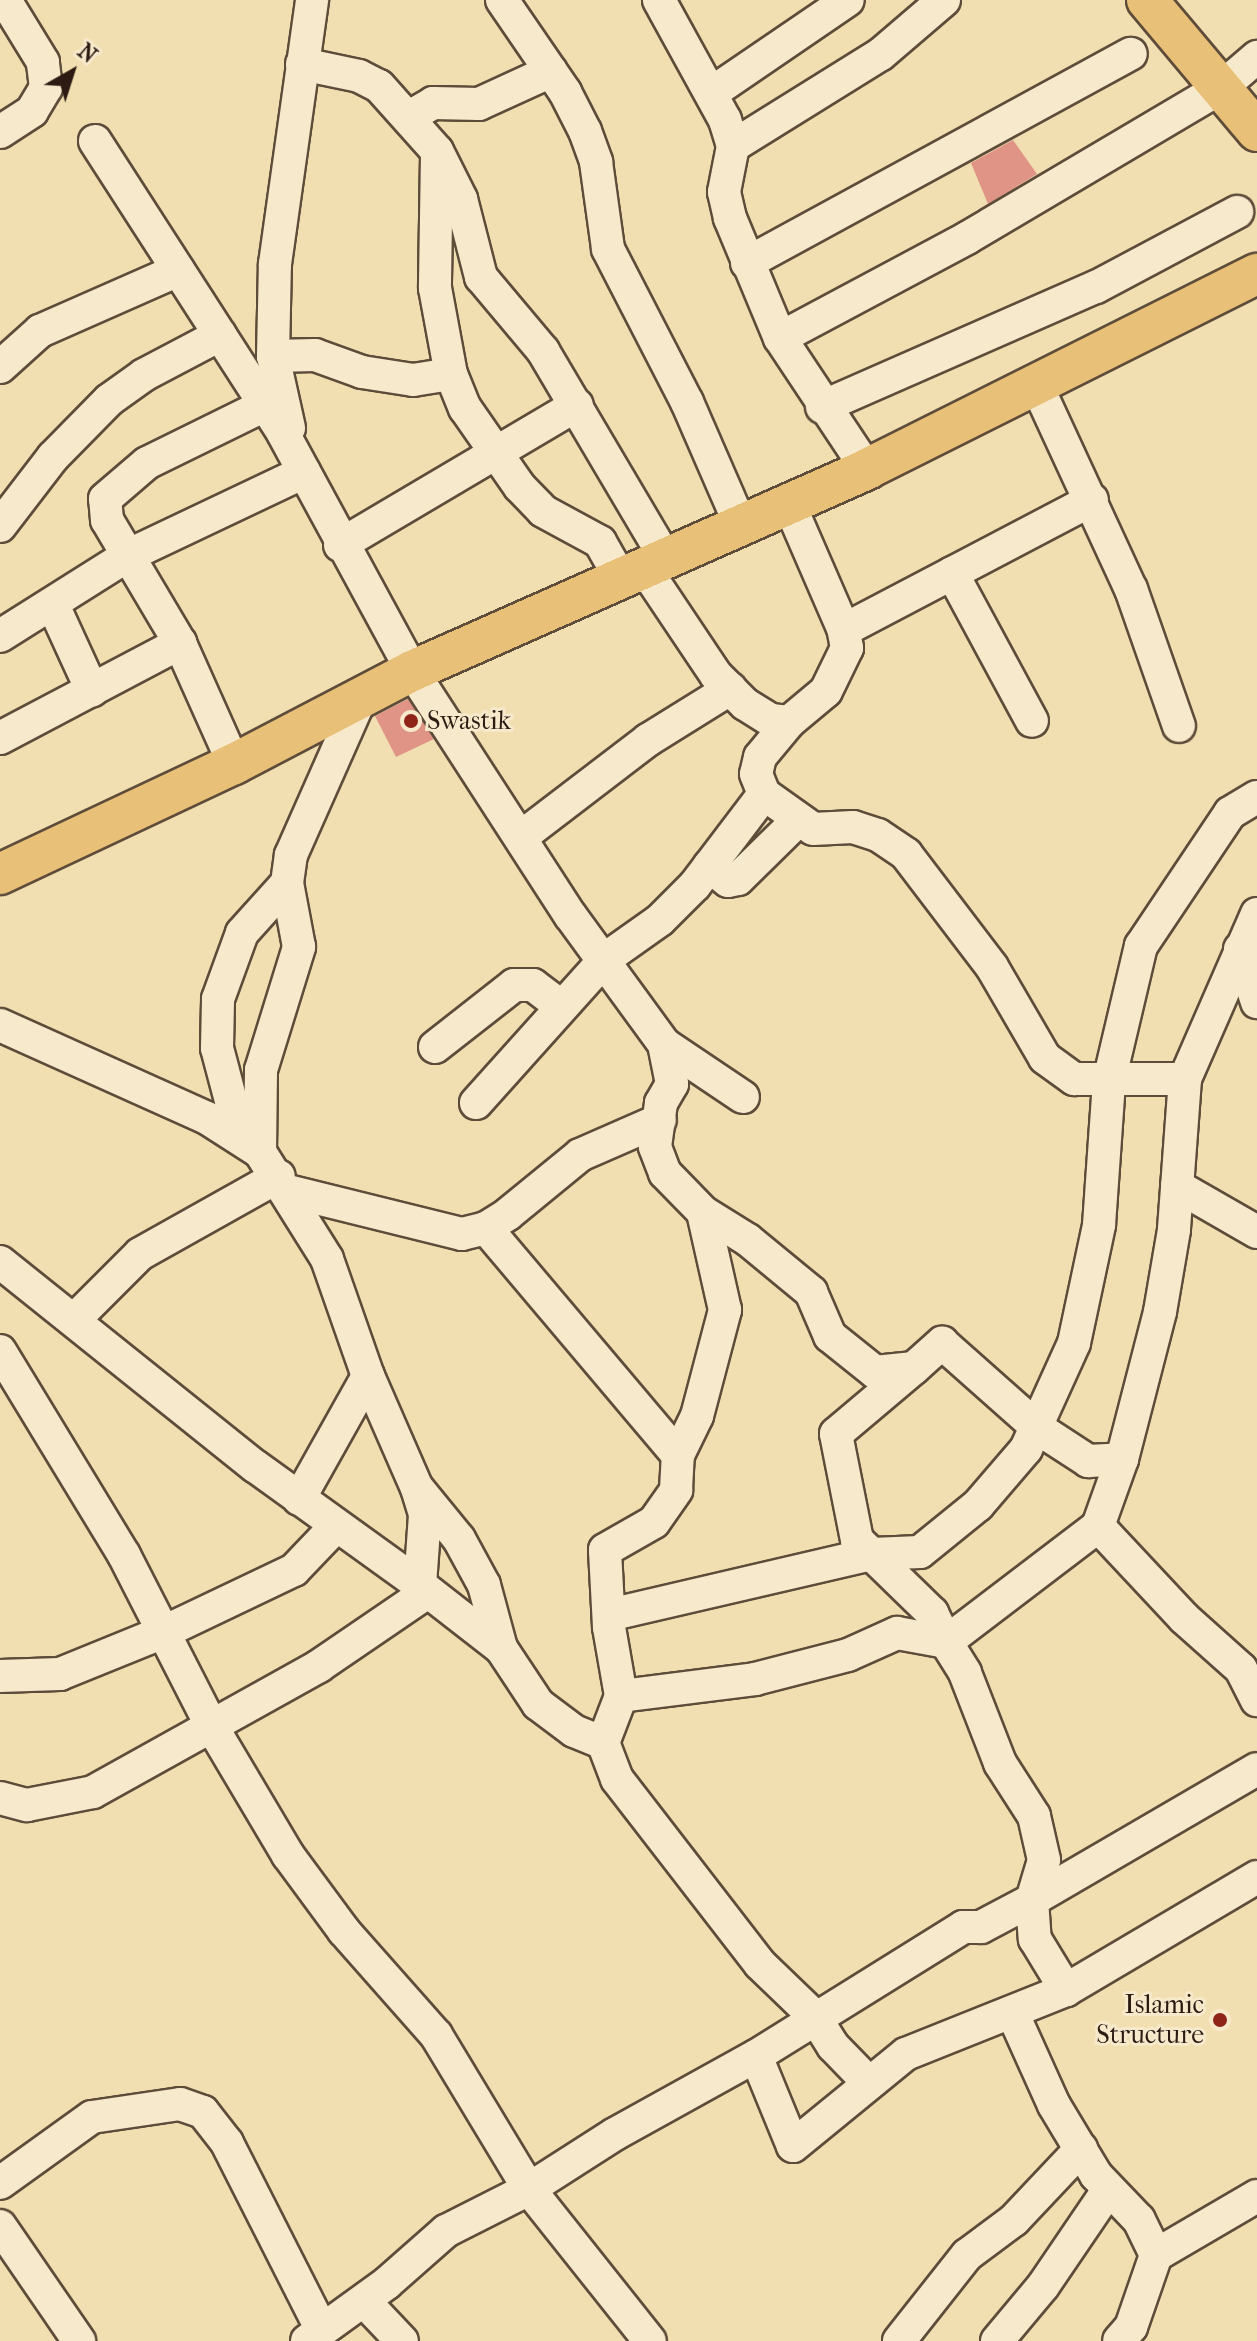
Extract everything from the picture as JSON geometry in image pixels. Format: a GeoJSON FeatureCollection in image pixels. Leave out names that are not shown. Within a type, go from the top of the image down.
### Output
{"type":"FeatureCollection","features":[{"type":"Feature","properties":{"kind":"main road"},"geometry":{"type":"LineString","coordinates":[[1147,0],[1243,78]]}},
{"type":"Feature","properties":{"kind":"main road"},"geometry":{"type":"LineString","coordinates":[[1179,0],[1243,78],[1257,131]]}},
{"type":"Feature","properties":{"kind":"main road"},"geometry":{"type":"LineString","coordinates":[[0,874],[234,764],[412,671],[867,469],[1037,386],[1252,274]]}},
{"type":"Feature","properties":{"kind":"street"},"geometry":{"type":"LineString","coordinates":[[0,132],[32,111],[46,88],[43,62],[5,0]]}},
{"type":"Feature","properties":{"kind":"street"},"geometry":{"type":"LineString","coordinates":[[300,464],[273,356],[278,235],[312,0]]}},
{"type":"Feature","properties":{"kind":"street"},"geometry":{"type":"LineString","coordinates":[[502,0],[551,71],[596,162],[608,249],[687,402],[741,526]]}},
{"type":"Feature","properties":{"kind":"street"},"geometry":{"type":"LineString","coordinates":[[659,0],[713,92],[733,146],[724,192],[747,263],[780,338],[822,407],[867,469]]}},
{"type":"Feature","properties":{"kind":"street"},"geometry":{"type":"LineString","coordinates":[[713,92],[848,0]]}},
{"type":"Feature","properties":{"kind":"street"},"geometry":{"type":"LineString","coordinates":[[733,146],[881,54],[944,0]]}},
{"type":"Feature","properties":{"kind":"street"},"geometry":{"type":"LineString","coordinates":[[747,263],[1131,54]]}},
{"type":"Feature","properties":{"kind":"street"},"geometry":{"type":"LineString","coordinates":[[302,64],[359,76],[379,86],[437,151],[461,199],[481,277],[543,351],[577,405],[644,569],[695,650],[730,689],[771,720],[789,722]]}},
{"type":"Feature","properties":{"kind":"street"},"geometry":{"type":"LineString","coordinates":[[409,117],[433,103],[479,104],[551,71]]}},
{"type":"Feature","properties":{"kind":"street"},"geometry":{"type":"LineString","coordinates":[[780,338],[967,238],[1243,78]]}},
{"type":"Feature","properties":{"kind":"street"},"geometry":{"type":"LineString","coordinates":[[95,141],[300,464],[340,545],[412,671],[521,837],[664,1044],[743,1097]]}},
{"type":"Feature","properties":{"kind":"street"},"geometry":{"type":"LineString","coordinates":[[437,151],[435,288],[451,374],[494,456],[543,511],[644,569]]}},
{"type":"Feature","properties":{"kind":"street"},"geometry":{"type":"LineString","coordinates":[[822,407],[1096,287],[1237,212]]}},
{"type":"Feature","properties":{"kind":"street"},"geometry":{"type":"LineString","coordinates":[[2,359],[40,331],[178,270]]}},
{"type":"Feature","properties":{"kind":"street"},"geometry":{"type":"LineString","coordinates":[[0,526],[53,457],[109,400],[144,375],[220,335]]}},
{"type":"Feature","properties":{"kind":"street"},"geometry":{"type":"LineString","coordinates":[[273,356],[315,355],[362,372],[413,380],[451,374]]}},
{"type":"Feature","properties":{"kind":"street"},"geometry":{"type":"LineString","coordinates":[[1037,386],[1131,589],[1179,726]]}},
{"type":"Feature","properties":{"kind":"street"},"geometry":{"type":"LineString","coordinates":[[340,545],[577,405]]}},
{"type":"Feature","properties":{"kind":"street"},"geometry":{"type":"LineString","coordinates":[[234,764],[180,643],[107,520],[105,499],[147,463],[263,406]]}},
{"type":"Feature","properties":{"kind":"street"},"geometry":{"type":"LineString","coordinates":[[0,636],[127,556],[300,464]]}},
{"type":"Feature","properties":{"kind":"street"},"geometry":{"type":"LineString","coordinates":[[844,630],[1092,500]]}},
{"type":"Feature","properties":{"kind":"street"},"geometry":{"type":"LineString","coordinates":[[789,504],[844,630],[847,648],[826,691],[789,722],[760,757],[756,774],[764,794],[797,821],[813,829],[853,827],[878,835],[906,854],[992,967],[1045,1058],[1074,1079],[1185,1079]]}},
{"type":"Feature","properties":{"kind":"street"},"geometry":{"type":"LineString","coordinates":[[952,573],[1032,721]]}},
{"type":"Feature","properties":{"kind":"street"},"geometry":{"type":"LineString","coordinates":[[53,605],[92,690]]}},
{"type":"Feature","properties":{"kind":"street"},"geometry":{"type":"LineString","coordinates":[[0,738],[180,643]]}},
{"type":"Feature","properties":{"kind":"street"},"geometry":{"type":"LineString","coordinates":[[521,837],[648,740],[730,689]]}},
{"type":"Feature","properties":{"kind":"street"},"geometry":{"type":"LineString","coordinates":[[267,1163],[261,1070],[299,947],[287,883],[300,829],[361,697]]}},
{"type":"Feature","properties":{"kind":"street"},"geometry":{"type":"LineString","coordinates":[[476,1103],[605,959],[660,920],[709,866],[764,794]]}},
{"type":"Feature","properties":{"kind":"street"},"geometry":{"type":"LineString","coordinates":[[609,1615],[872,1554],[920,1552],[978,1505],[1039,1429],[1074,1343],[1099,1225],[1109,1081],[1141,946],[1230,813],[1257,797]]}},
{"type":"Feature","properties":{"kind":"street"},"geometry":{"type":"LineString","coordinates":[[709,866],[728,881],[738,879],[754,869],[797,821]]}},
{"type":"Feature","properties":{"kind":"street"},"geometry":{"type":"LineString","coordinates":[[287,883],[242,933],[218,999],[217,1048],[267,1163],[327,1259],[368,1376],[417,1488],[425,1515],[423,1589]]}},
{"type":"Feature","properties":{"kind":"street"},"geometry":{"type":"LineString","coordinates":[[621,1696],[755,1679],[848,1655],[897,1633],[946,1642],[1098,1526],[1122,1459],[1160,1312],[1177,1186],[1185,1079],[1257,914]]}},
{"type":"Feature","properties":{"kind":"street"},"geometry":{"type":"LineString","coordinates":[[1240,949],[1257,1002]]}},
{"type":"Feature","properties":{"kind":"street"},"geometry":{"type":"LineString","coordinates":[[435,1047],[514,985],[533,985],[562,1007]]}},
{"type":"Feature","properties":{"kind":"street"},"geometry":{"type":"LineString","coordinates":[[0,1025],[267,1163],[430,1228],[462,1234],[486,1228],[580,1155],[660,1120]]}},
{"type":"Feature","properties":{"kind":"street"},"geometry":{"type":"LineString","coordinates":[[664,1044],[672,1084],[661,1103],[655,1147],[665,1173],[703,1212],[748,1240],[811,1292],[830,1336],[875,1372],[914,1368]]}},
{"type":"Feature","properties":{"kind":"street"},"geometry":{"type":"LineString","coordinates":[[74,1320],[140,1254],[267,1163]]}},
{"type":"Feature","properties":{"kind":"street"},"geometry":{"type":"LineString","coordinates":[[1177,1186],[1257,1232]]}},
{"type":"Feature","properties":{"kind":"street"},"geometry":{"type":"LineString","coordinates":[[703,1212],[725,1310],[697,1416],[678,1455],[676,1490],[654,1522],[605,1550],[609,1615],[621,1696],[603,1743],[617,1779],[654,1832],[713,1898],[760,1964],[814,2016],[833,2046],[868,2082]]}},
{"type":"Feature","properties":{"kind":"street"},"geometry":{"type":"LineString","coordinates":[[486,1228],[678,1455]]}},
{"type":"Feature","properties":{"kind":"street"},"geometry":{"type":"LineString","coordinates":[[0,1262],[299,1499],[469,1619],[501,1648],[538,1704],[574,1731],[603,1743]]}},
{"type":"Feature","properties":{"kind":"street"},"geometry":{"type":"LineString","coordinates":[[1066,1990],[1035,1939],[1032,1900],[1044,1860],[1034,1816],[1000,1763],[965,1673],[932,1613],[857,1540],[836,1434],[942,1343],[1039,1429],[1088,1461],[1122,1459]]}},
{"type":"Feature","properties":{"kind":"street"},"geometry":{"type":"LineString","coordinates":[[0,1351],[166,1631],[212,1727],[310,1889],[436,2035],[529,2189],[637,2336]]}},
{"type":"Feature","properties":{"kind":"street"},"geometry":{"type":"LineString","coordinates":[[299,1499],[368,1376]]}},
{"type":"Feature","properties":{"kind":"street"},"geometry":{"type":"LineString","coordinates":[[417,1488],[459,1539],[484,1585],[501,1648]]}},
{"type":"Feature","properties":{"kind":"street"},"geometry":{"type":"LineString","coordinates":[[0,1676],[60,1674],[166,1631],[294,1570],[336,1526]]}},
{"type":"Feature","properties":{"kind":"street"},"geometry":{"type":"LineString","coordinates":[[1098,1526],[1184,1618],[1241,1669],[1257,1700]]}},
{"type":"Feature","properties":{"kind":"street"},"geometry":{"type":"LineString","coordinates":[[0,1798],[27,1805],[93,1792],[319,1666],[423,1589]]}},
{"type":"Feature","properties":{"kind":"street"},"geometry":{"type":"LineString","coordinates":[[0,2183],[92,2117],[180,2104],[203,2112],[227,2143],[315,2335],[364,2301],[446,2231],[529,2189],[615,2134],[756,2056],[814,2016],[963,1927],[981,1927],[1032,1900],[1257,1769]]}},
{"type":"Feature","properties":{"kind":"street"},"geometry":{"type":"LineString","coordinates":[[756,2056],[793,2146],[906,2054],[1066,1990],[1257,1877]]}},
{"type":"Feature","properties":{"kind":"street"},"geometry":{"type":"LineString","coordinates":[[1012,2012],[1081,2149],[1109,2189],[1139,2220],[1156,2255]]}},
{"type":"Feature","properties":{"kind":"street"},"geometry":{"type":"LineString","coordinates":[[899,2341],[967,2255],[1014,2220],[1081,2149]]}},
{"type":"Feature","properties":{"kind":"street"},"geometry":{"type":"LineString","coordinates":[[997,2341],[1043,2286],[1109,2189]]}},
{"type":"Feature","properties":{"kind":"street"},"geometry":{"type":"LineString","coordinates":[[1119,2341],[1131,2327],[1156,2255],[1257,2196]]}},
{"type":"Feature","properties":{"kind":"street"},"geometry":{"type":"LineString","coordinates":[[4,2240],[79,2341]]}},
{"type":"Feature","properties":{"kind":"street"},"geometry":{"type":"LineString","coordinates":[[364,2301],[402,2341]]}},
{"type":"Feature","properties":{"kind":"building"},"geometry":{"type":"Polygon","coordinates":[[[1013,140],[1037,174],[988,204],[971,163],[1013,140]]]}},
{"type":"Feature","properties":{"kind":"building","name":"Swastik"},"geometry":{"type":"Polygon","coordinates":[[[408,699],[434,739],[396,757],[375,716],[408,699]]]}},
{"type":"Feature","properties":{"kind":"place","name":"Swastik"},"geometry":{"type":"Point","coordinates":[411,721]}},
{"type":"Feature","properties":{"kind":"place","name":"Islamic Structure"},"geometry":{"type":"Point","coordinates":[1220,2020]}}]}
